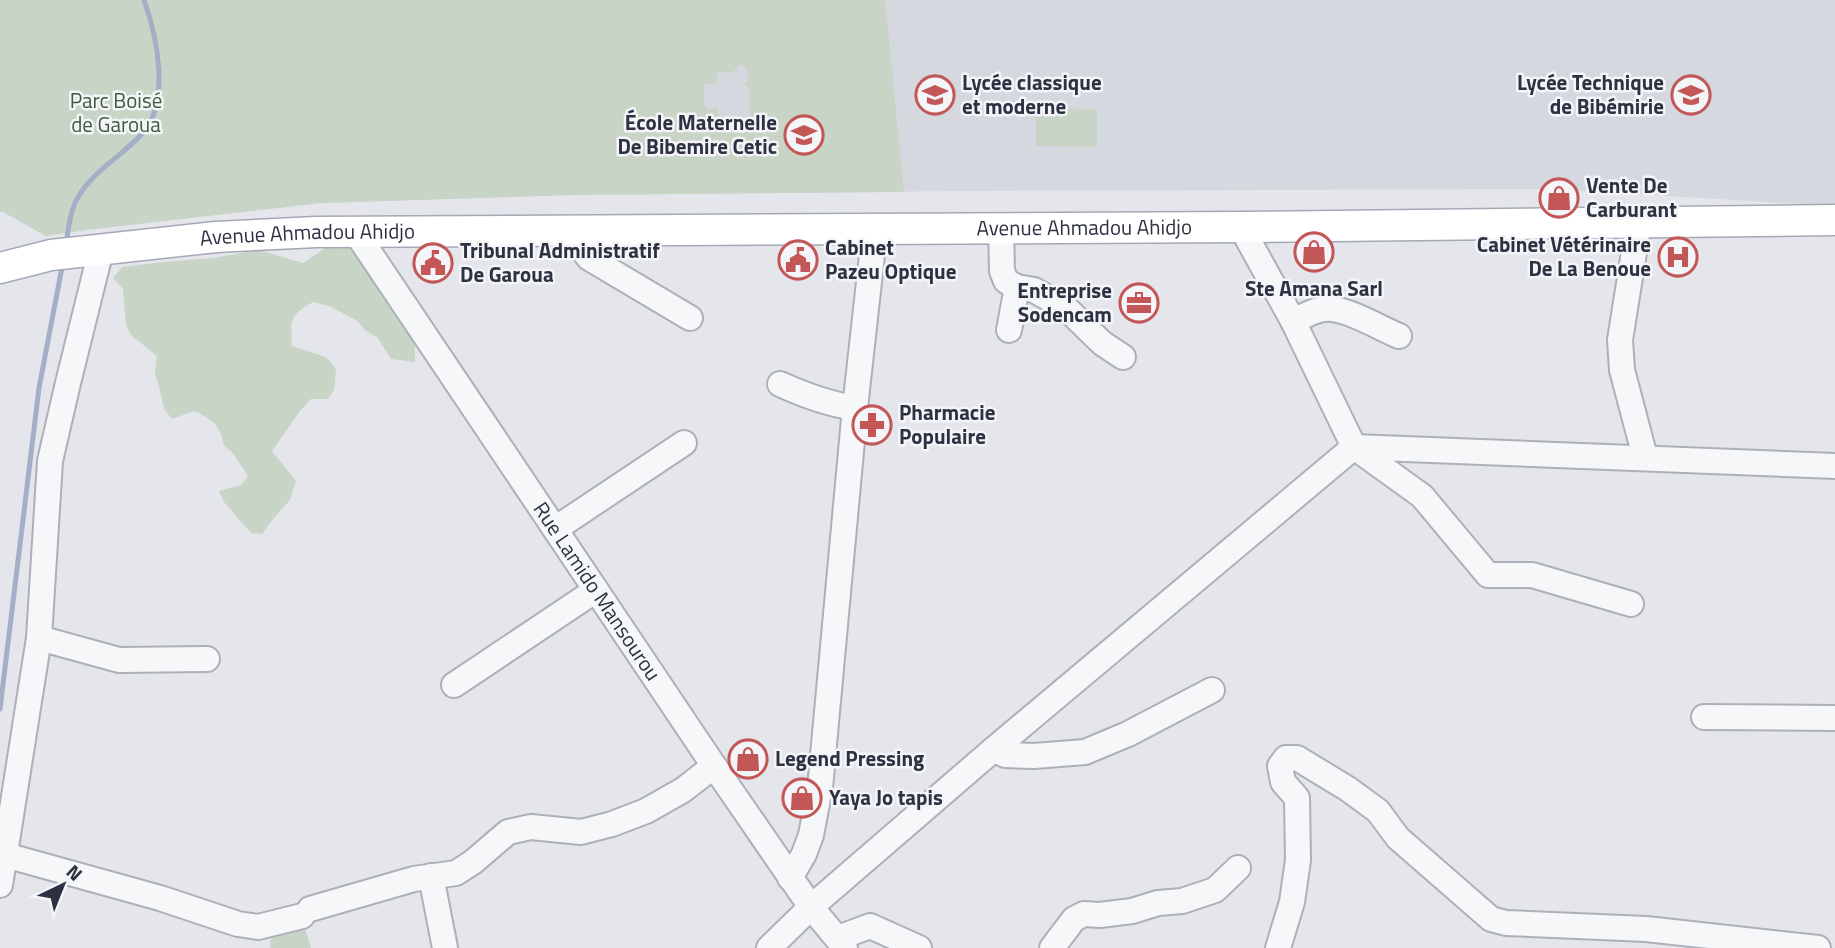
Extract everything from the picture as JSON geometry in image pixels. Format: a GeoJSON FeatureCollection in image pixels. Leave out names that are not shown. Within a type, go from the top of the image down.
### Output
{"type":"FeatureCollection","features":[{"type":"Feature","properties":{"kind":"main road","name":"Avenue Ahmadou Ahidjo"},"geometry":{"type":"LineString","coordinates":[[0,268],[51,255],[216,237],[355,231],[1241,227],[1835,220]]}},
{"type":"Feature","properties":{"kind":"street"},"geometry":{"type":"LineString","coordinates":[[1639,221],[1620,340],[1622,370],[1645,457]]}},
{"type":"Feature","properties":{"kind":"street"},"geometry":{"type":"LineString","coordinates":[[1001,227],[1002,271],[1006,281],[1034,290],[1066,307],[1102,343],[1123,357]]}},
{"type":"Feature","properties":{"kind":"street"},"geometry":{"type":"LineString","coordinates":[[1241,227],[1293,321],[1354,447],[1422,496],[1488,575],[1532,575],[1631,604]]}},
{"type":"Feature","properties":{"kind":"street"},"geometry":{"type":"LineString","coordinates":[[790,878],[811,835],[820,788],[855,408],[875,228]]}},
{"type":"Feature","properties":{"kind":"street"},"geometry":{"type":"LineString","coordinates":[[576,230],[579,245],[589,258],[690,318]]}},
{"type":"Feature","properties":{"kind":"street","name":"Rue Lamido Mansourou"},"geometry":{"type":"LineString","coordinates":[[355,231],[790,878],[841,943]]}},
{"type":"Feature","properties":{"kind":"street"},"geometry":{"type":"LineString","coordinates":[[0,886],[39,638],[50,461],[94,251]]}},
{"type":"Feature","properties":{"kind":"street"},"geometry":{"type":"LineString","coordinates":[[1009,330],[1017,286]]}},
{"type":"Feature","properties":{"kind":"street"},"geometry":{"type":"LineString","coordinates":[[1293,321],[1321,309],[1333,309],[1399,336]]}},
{"type":"Feature","properties":{"kind":"street"},"geometry":{"type":"LineString","coordinates":[[780,384],[810,397],[855,408]]}},
{"type":"Feature","properties":{"kind":"street"},"geometry":{"type":"LineString","coordinates":[[555,529],[684,443]]}},
{"type":"Feature","properties":{"kind":"street"},"geometry":{"type":"LineString","coordinates":[[769,948],[811,907],[994,748],[1354,447],[1835,466]]}},
{"type":"Feature","properties":{"kind":"street"},"geometry":{"type":"LineString","coordinates":[[454,685],[596,590]]}},
{"type":"Feature","properties":{"kind":"street"},"geometry":{"type":"LineString","coordinates":[[39,638],[119,660],[207,659]]}},
{"type":"Feature","properties":{"kind":"street"},"geometry":{"type":"LineString","coordinates":[[994,748],[1005,755],[1085,752],[1128,734],[1212,690]]}},
{"type":"Feature","properties":{"kind":"street"},"geometry":{"type":"LineString","coordinates":[[1704,717],[1835,718]]}},
{"type":"Feature","properties":{"kind":"street"},"geometry":{"type":"LineString","coordinates":[[1278,948],[1292,902],[1298,860],[1297,798],[1283,782],[1280,766],[1286,758],[1297,758],[1378,811],[1398,838],[1491,919],[1517,923],[1646,929],[1818,948]]}},
{"type":"Feature","properties":{"kind":"street"},"geometry":{"type":"LineString","coordinates":[[5,855],[160,898],[237,924],[258,927],[430,876],[456,873],[508,832],[531,827],[581,832],[612,824],[646,811],[682,790],[714,766]]}},
{"type":"Feature","properties":{"kind":"street"},"geometry":{"type":"LineString","coordinates":[[1052,948],[1074,919],[1084,914],[1132,911],[1158,903],[1182,901],[1215,890],[1238,868]]}},
{"type":"Feature","properties":{"kind":"street"},"geometry":{"type":"LineString","coordinates":[[430,876],[445,948]]}},
{"type":"Feature","properties":{"kind":"street"},"geometry":{"type":"LineString","coordinates":[[841,943],[870,926],[919,948]]}},
{"type":"Feature","properties":{"kind":"shaded area","name":"Lycée classique et moderne"},"geometry":{"type":"Polygon","coordinates":[[[322,0],[1835,0],[1835,206],[1552,189],[572,195],[322,203],[322,0]]]}},
{"type":"Feature","properties":{"kind":"green space","name":"Parc Boisé de Garoua"},"geometry":{"type":"Polygon","coordinates":[[[0,0],[885,0],[904,192],[572,195],[322,203],[46,236],[0,212],[0,0]],[[741,64],[732,73],[717,72],[717,83],[704,84],[704,105],[708,110],[718,108],[718,115],[730,126],[736,122],[743,125],[750,114],[749,87],[744,84],[749,79],[747,69],[741,64]]]}},
{"type":"Feature","properties":{"kind":"green space"},"geometry":{"type":"Polygon","coordinates":[[[1036,108],[1097,109],[1097,147],[1036,146],[1036,108]]]}},
{"type":"Feature","properties":{"kind":"green space"},"geometry":{"type":"Polygon","coordinates":[[[334,242],[349,247],[415,338],[415,362],[391,359],[377,337],[366,331],[356,320],[329,306],[313,302],[295,315],[292,324],[292,346],[326,357],[336,369],[334,390],[328,399],[311,399],[272,451],[296,481],[290,500],[262,534],[251,533],[224,502],[219,491],[241,485],[248,476],[232,452],[224,446],[221,433],[211,420],[194,411],[172,419],[164,409],[155,375],[157,356],[132,336],[126,326],[123,289],[113,278],[122,267],[213,258],[259,250],[303,263],[334,242]]]}},
{"type":"Feature","properties":{"kind":"green space"},"geometry":{"type":"Polygon","coordinates":[[[305,928],[311,948],[270,948],[272,930],[305,928]]]}},
{"type":"Feature","properties":{"kind":"waterway"},"geometry":{"type":"LineString","coordinates":[[66,245],[71,213],[81,192],[142,134],[151,121],[159,87],[159,69],[144,0]]}},
{"type":"Feature","properties":{"kind":"waterway"},"geometry":{"type":"LineString","coordinates":[[0,709],[39,388],[63,262]]}},
{"type":"Feature","properties":{"kind":"place","name":"Lycée classique et moderne"},"geometry":{"type":"Point","coordinates":[935,95]}},
{"type":"Feature","properties":{"kind":"place","name":"Lycée Technique de Bibémirie"},"geometry":{"type":"Point","coordinates":[1691,95]}},
{"type":"Feature","properties":{"kind":"place","name":"École Maternelle De Bibemire Cetic"},"geometry":{"type":"Point","coordinates":[804,135]}},
{"type":"Feature","properties":{"kind":"place","name":"Vente De Carburant"},"geometry":{"type":"Point","coordinates":[1559,198]}},
{"type":"Feature","properties":{"kind":"place","name":"Ste Amana Sarl"},"geometry":{"type":"Point","coordinates":[1314,252]}},
{"type":"Feature","properties":{"kind":"place","name":"Cabinet Vétérinaire De La Benoue"},"geometry":{"type":"Point","coordinates":[1678,257]}},
{"type":"Feature","properties":{"kind":"place","name":"Cabinet Pazeu Optique"},"geometry":{"type":"Point","coordinates":[798,260]}},
{"type":"Feature","properties":{"kind":"place","name":"Tribunal Administratif De Garoua"},"geometry":{"type":"Point","coordinates":[433,263]}},
{"type":"Feature","properties":{"kind":"place","name":"Entreprise Sodencam"},"geometry":{"type":"Point","coordinates":[1139,303]}},
{"type":"Feature","properties":{"kind":"place","name":"Pharmacie Populaire"},"geometry":{"type":"Point","coordinates":[872,425]}},
{"type":"Feature","properties":{"kind":"place","name":"Legend Pressing"},"geometry":{"type":"Point","coordinates":[748,759]}},
{"type":"Feature","properties":{"kind":"place","name":"Yaya Jo tapis"},"geometry":{"type":"Point","coordinates":[802,798]}}]}
